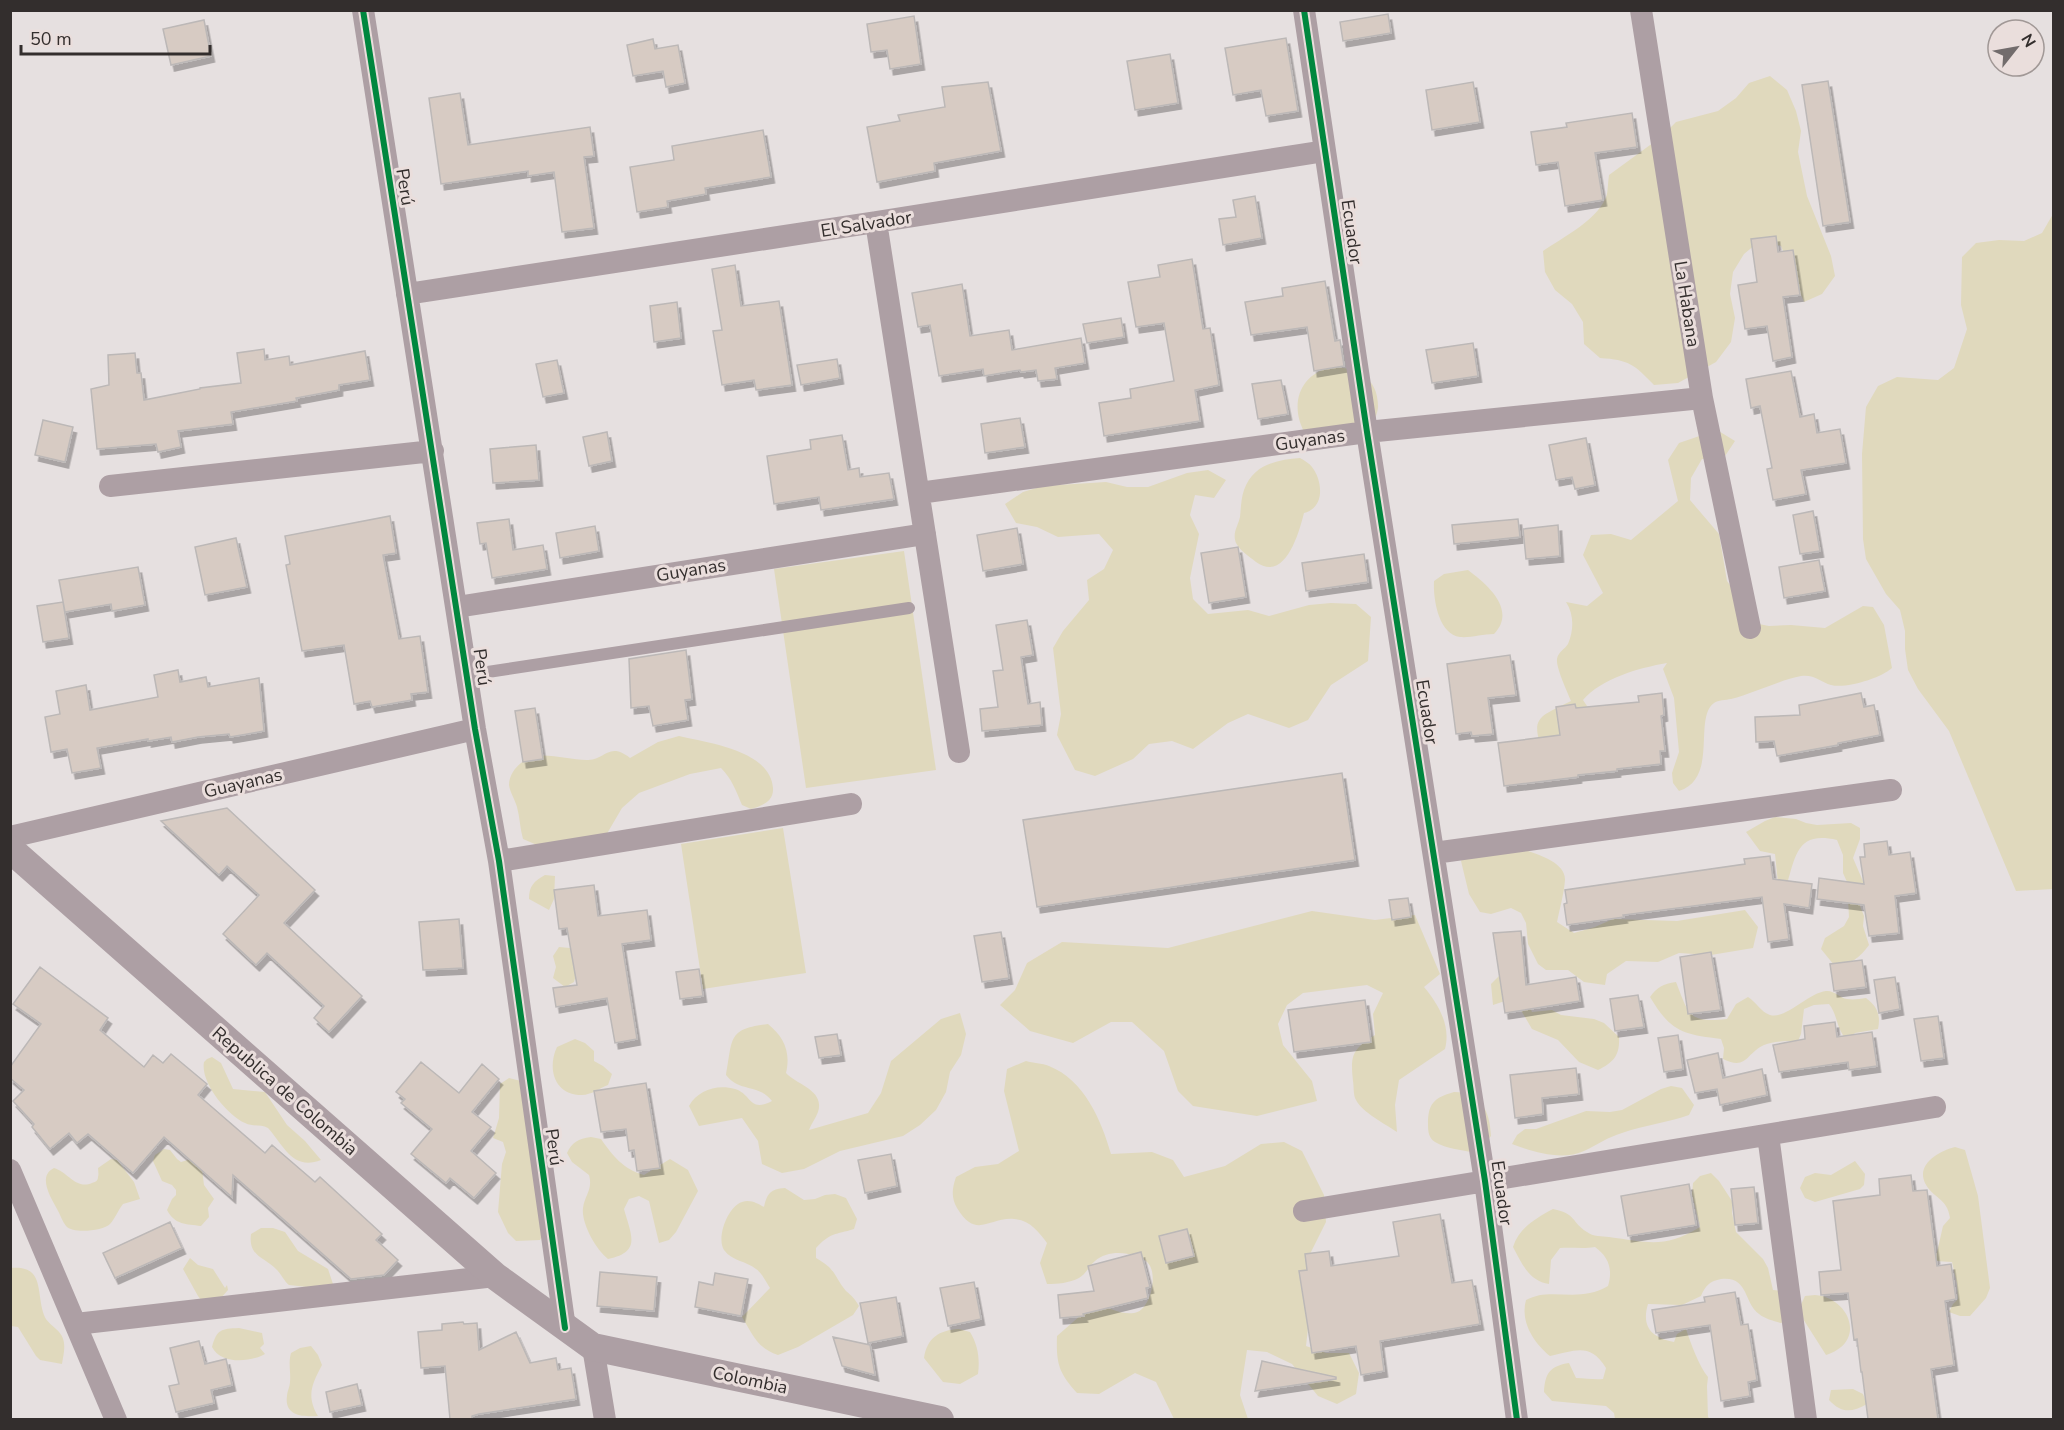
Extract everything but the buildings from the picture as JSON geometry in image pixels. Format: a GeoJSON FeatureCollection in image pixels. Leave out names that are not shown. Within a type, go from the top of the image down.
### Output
{"type":"FeatureCollection","features":[{"type":"Feature","properties":{"kind":"street","name":"Perú"},"geometry":{"type":"LineString","coordinates":[[363,10],[476,729],[499,861],[564,1328]]}},
{"type":"Feature","properties":{"kind":"street","name":"Ecuador"},"geometry":{"type":"LineString","coordinates":[[1304,10],[1367,432],[1485,1181],[1517,1419]]}},
{"type":"Feature","properties":{"kind":"street","name":"La Habana"},"geometry":{"type":"LineString","coordinates":[[1641,10],[1702,398],[1750,628]]}},
{"type":"Feature","properties":{"kind":"street","name":"El Salvador"},"geometry":{"type":"LineString","coordinates":[[407,294],[1325,151]]}},
{"type":"Feature","properties":{"kind":"street"},"geometry":{"type":"LineString","coordinates":[[876,222],[958,752]]}},
{"type":"Feature","properties":{"kind":"street","name":"Guyanas"},"geometry":{"type":"LineString","coordinates":[[919,493],[1367,432],[1702,398]]}},
{"type":"Feature","properties":{"kind":"street"},"geometry":{"type":"LineString","coordinates":[[110,486],[433,451]]}},
{"type":"Feature","properties":{"kind":"street","name":"Guyanas"},"geometry":{"type":"LineString","coordinates":[[457,607],[925,534]]}},
{"type":"Feature","properties":{"kind":"street","name":"Guayanas"},"geometry":{"type":"LineString","coordinates":[[10,837],[476,729]]}},
{"type":"Feature","properties":{"kind":"street"},"geometry":{"type":"LineString","coordinates":[[1434,853],[1891,790]]}},
{"type":"Feature","properties":{"kind":"street"},"geometry":{"type":"LineString","coordinates":[[499,861],[851,804]]}},
{"type":"Feature","properties":{"kind":"street","name":"Republica de Colombia"},"geometry":{"type":"LineString","coordinates":[[10,849],[495,1276],[564,1328]]}},
{"type":"Feature","properties":{"kind":"street"},"geometry":{"type":"LineString","coordinates":[[1304,1211],[1935,1107]]}},
{"type":"Feature","properties":{"kind":"street"},"geometry":{"type":"LineString","coordinates":[[1768,1135],[1806,1419]]}},
{"type":"Feature","properties":{"kind":"street"},"geometry":{"type":"LineString","coordinates":[[10,1170],[116,1419]]}},
{"type":"Feature","properties":{"kind":"street"},"geometry":{"type":"LineString","coordinates":[[76,1324],[495,1276]]}},
{"type":"Feature","properties":{"kind":"street","name":"Colombia"},"geometry":{"type":"LineString","coordinates":[[564,1328],[593,1347],[940,1419]]}},
{"type":"Feature","properties":{"kind":"street"},"geometry":{"type":"LineString","coordinates":[[593,1347],[605,1419]]}},
{"type":"Feature","properties":{"kind":"lane"},"geometry":{"type":"LineString","coordinates":[[468,675],[909,608]]}},
{"type":"Feature","properties":{"kind":"shaded area"},"geometry":{"type":"Polygon","coordinates":[[[1770,76],[1787,90],[1796,111],[1801,131],[1798,152],[1807,196],[1831,256],[1835,276],[1822,294],[1804,302],[1781,246],[1761,240],[1744,254],[1733,272],[1730,294],[1735,318],[1731,342],[1716,362],[1678,383],[1654,385],[1630,364],[1600,358],[1584,344],[1583,322],[1572,304],[1555,290],[1545,272],[1543,251],[1589,219],[1603,203],[1607,194],[1609,175],[1661,137],[1676,122],[1718,111],[1736,98],[1749,83],[1770,76]]]}},
{"type":"Feature","properties":{"kind":"shaded area"},"geometry":{"type":"Polygon","coordinates":[[[2053,214],[2053,889],[2016,891],[1949,731],[1918,689],[1908,670],[1905,631],[1900,610],[1886,594],[1866,559],[1863,539],[1862,454],[1866,407],[1878,386],[1897,377],[1938,380],[1954,368],[1967,329],[1961,305],[1962,257],[1976,243],[1999,240],[2024,241],[2042,233],[2053,214]]]}},
{"type":"Feature","properties":{"kind":"shaded area"},"geometry":{"type":"Polygon","coordinates":[[[1331,367],[1358,372],[1365,376],[1375,389],[1378,408],[1371,431],[1306,435],[1298,414],[1300,394],[1311,377],[1331,367]]]}},
{"type":"Feature","properties":{"kind":"shaded area"},"geometry":{"type":"Polygon","coordinates":[[[1717,430],[1735,441],[1723,459],[1702,459],[1691,478],[1690,500],[1719,534],[1727,581],[1759,624],[1769,626],[1825,628],[1863,606],[1873,607],[1884,625],[1892,668],[1872,679],[1837,686],[1814,677],[1801,676],[1714,703],[1705,721],[1702,761],[1698,774],[1691,784],[1679,791],[1673,783],[1672,773],[1679,752],[1674,698],[1663,669],[1667,663],[1622,675],[1591,692],[1583,700],[1603,730],[1544,754],[1537,732],[1540,720],[1544,715],[1571,701],[1557,663],[1560,652],[1568,644],[1571,633],[1572,617],[1566,602],[1587,606],[1603,593],[1583,555],[1591,535],[1611,534],[1631,540],[1678,501],[1668,460],[1679,443],[1717,430]]]}},
{"type":"Feature","properties":{"kind":"shaded area"},"geometry":{"type":"Polygon","coordinates":[[[1300,458],[1310,464],[1316,473],[1320,486],[1319,500],[1316,506],[1304,513],[1294,543],[1283,561],[1275,566],[1266,567],[1256,562],[1236,543],[1235,533],[1243,493],[1248,481],[1260,469],[1275,462],[1300,458]]]}},
{"type":"Feature","properties":{"kind":"shaded area"},"geometry":{"type":"Polygon","coordinates":[[[1208,470],[1226,480],[1214,498],[1195,495],[1190,515],[1199,534],[1190,578],[1193,599],[1208,614],[1248,610],[1269,616],[1309,605],[1356,604],[1371,617],[1368,661],[1331,685],[1308,720],[1289,728],[1248,714],[1228,723],[1193,749],[1172,741],[1149,744],[1133,759],[1095,776],[1075,770],[1057,735],[1061,714],[1053,648],[1063,631],[1089,600],[1087,580],[1104,569],[1113,550],[1099,534],[1058,537],[1037,527],[1016,523],[1005,504],[1023,492],[1043,486],[1106,482],[1127,487],[1148,487],[1187,473],[1208,470]]]}},
{"type":"Feature","properties":{"kind":"shaded area"},"geometry":{"type":"Polygon","coordinates":[[[904,551],[936,770],[806,788],[774,569],[904,551]]]}},
{"type":"Feature","properties":{"kind":"shaded area"},"geometry":{"type":"Polygon","coordinates":[[[1468,570],[1484,583],[1501,607],[1500,625],[1494,634],[1460,637],[1447,629],[1438,614],[1434,581],[1444,574],[1468,570]]]}},
{"type":"Feature","properties":{"kind":"shaded area"},"geometry":{"type":"Polygon","coordinates":[[[679,736],[736,750],[750,757],[769,775],[773,793],[769,800],[751,809],[742,805],[731,781],[721,768],[690,774],[639,793],[622,808],[605,837],[544,848],[523,839],[517,807],[509,785],[511,775],[522,762],[536,756],[593,760],[611,751],[623,753],[630,758],[658,742],[679,736]]]}},
{"type":"Feature","properties":{"kind":"shaded area"},"geometry":{"type":"Polygon","coordinates":[[[1775,817],[1796,819],[1817,825],[1851,823],[1860,828],[1860,839],[1853,858],[1865,886],[1860,906],[1869,945],[1854,960],[1834,965],[1821,949],[1825,938],[1844,926],[1849,917],[1843,855],[1837,840],[1824,838],[1806,842],[1796,855],[1787,884],[1778,883],[1775,854],[1760,851],[1746,832],[1775,817]]]}},
{"type":"Feature","properties":{"kind":"shaded area"},"geometry":{"type":"Polygon","coordinates":[[[783,828],[806,973],[703,989],[681,844],[783,828]]]}},
{"type":"Feature","properties":{"kind":"shaded area"},"geometry":{"type":"Polygon","coordinates":[[[1509,845],[1552,861],[1564,873],[1565,880],[1557,922],[1574,933],[1613,919],[1677,921],[1745,910],[1758,927],[1753,948],[1711,955],[1679,953],[1658,962],[1626,961],[1607,974],[1605,985],[1584,982],[1568,970],[1546,970],[1538,964],[1528,944],[1526,923],[1521,913],[1511,908],[1491,914],[1480,912],[1469,894],[1461,861],[1467,852],[1509,845]]]}},
{"type":"Feature","properties":{"kind":"shaded area"},"geometry":{"type":"Polygon","coordinates":[[[545,875],[555,876],[554,899],[549,910],[529,899],[533,884],[545,875]]]}},
{"type":"Feature","properties":{"kind":"shaded area"},"geometry":{"type":"Polygon","coordinates":[[[1312,911],[1375,920],[1415,915],[1440,974],[1424,987],[1445,1024],[1445,1049],[1399,1080],[1395,1105],[1397,1132],[1363,1109],[1354,1096],[1353,1058],[1362,1044],[1375,1035],[1373,1014],[1383,993],[1367,985],[1303,993],[1287,1005],[1278,1024],[1283,1045],[1312,1081],[1317,1101],[1257,1116],[1193,1106],[1178,1091],[1164,1051],[1132,1022],[1111,1022],[1073,1043],[1030,1031],[1000,1005],[1015,990],[1027,963],[1062,942],[1168,948],[1312,911]]]}},
{"type":"Feature","properties":{"kind":"shaded area"},"geometry":{"type":"Polygon","coordinates":[[[559,947],[570,948],[577,971],[574,982],[565,987],[553,978],[556,967],[553,956],[559,947]]]}},
{"type":"Feature","properties":{"kind":"shaded area"},"geometry":{"type":"Polygon","coordinates":[[[1509,973],[1532,1012],[1552,1010],[1561,1015],[1594,1019],[1604,1023],[1619,1037],[1615,1057],[1598,1070],[1579,1062],[1558,1040],[1532,1029],[1515,1000],[1493,1005],[1491,984],[1499,976],[1509,973]]]}},
{"type":"Feature","properties":{"kind":"shaded area"},"geometry":{"type":"Polygon","coordinates":[[[1676,982],[1688,1009],[1697,1018],[1704,1020],[1727,1019],[1736,1004],[1748,997],[1767,1014],[1776,1015],[1783,1014],[1812,996],[1829,991],[1847,999],[1866,998],[1877,1011],[1878,1029],[1855,1033],[1848,1041],[1841,1032],[1829,1004],[1814,1005],[1804,1009],[1798,1041],[1764,1045],[1746,1060],[1731,1062],[1723,1059],[1724,1048],[1721,1039],[1687,1033],[1671,1024],[1657,1009],[1650,997],[1661,986],[1676,982]]]}},
{"type":"Feature","properties":{"kind":"shaded area"},"geometry":{"type":"Polygon","coordinates":[[[960,1013],[966,1034],[961,1055],[950,1072],[946,1092],[936,1110],[920,1125],[903,1136],[840,1151],[804,1169],[782,1173],[762,1164],[758,1141],[742,1118],[699,1126],[689,1106],[703,1092],[721,1087],[741,1091],[755,1104],[772,1101],[761,1092],[731,1081],[726,1075],[734,1038],[745,1029],[768,1024],[785,1045],[788,1058],[786,1073],[818,1098],[818,1112],[809,1130],[868,1113],[881,1093],[891,1061],[941,1019],[960,1013]]]}},
{"type":"Feature","properties":{"kind":"shaded area"},"geometry":{"type":"Polygon","coordinates":[[[575,1039],[585,1043],[594,1051],[594,1061],[612,1074],[608,1085],[585,1095],[572,1094],[565,1090],[555,1079],[553,1071],[557,1047],[575,1039]]]}},
{"type":"Feature","properties":{"kind":"shaded area"},"geometry":{"type":"Polygon","coordinates":[[[212,1057],[221,1063],[233,1089],[265,1092],[287,1125],[321,1160],[311,1163],[296,1159],[284,1149],[268,1128],[245,1123],[230,1113],[216,1097],[206,1079],[204,1062],[212,1057]]]}},
{"type":"Feature","properties":{"kind":"shaded area"},"geometry":{"type":"Polygon","coordinates":[[[1026,1061],[1046,1065],[1061,1072],[1072,1081],[1096,1114],[1111,1154],[1152,1152],[1173,1160],[1184,1177],[1225,1166],[1261,1144],[1284,1142],[1302,1151],[1324,1195],[1326,1222],[1307,1260],[1307,1280],[1311,1302],[1306,1346],[1326,1353],[1349,1353],[1359,1373],[1356,1394],[1337,1404],[1318,1396],[1292,1364],[1267,1352],[1247,1350],[1240,1395],[1248,1419],[1174,1419],[1156,1382],[1135,1373],[1099,1394],[1077,1393],[1062,1374],[1057,1354],[1057,1336],[1089,1308],[1098,1304],[1125,1313],[1140,1311],[1149,1299],[1153,1282],[1151,1267],[1140,1258],[1125,1253],[1114,1253],[1099,1258],[1079,1278],[1063,1283],[1047,1284],[1040,1263],[1047,1243],[1034,1227],[1014,1219],[983,1225],[970,1223],[957,1208],[953,1197],[956,1177],[975,1167],[998,1164],[1019,1151],[1004,1091],[1007,1069],[1026,1061]]]}},
{"type":"Feature","properties":{"kind":"shaded area"},"geometry":{"type":"Polygon","coordinates":[[[509,1078],[521,1081],[545,1231],[540,1240],[516,1241],[508,1233],[498,1212],[502,1164],[506,1152],[503,1142],[493,1138],[499,1118],[500,1084],[509,1078]]]}},
{"type":"Feature","properties":{"kind":"shaded area"},"geometry":{"type":"Polygon","coordinates":[[[1671,1086],[1682,1088],[1694,1105],[1689,1115],[1617,1135],[1575,1154],[1548,1154],[1512,1144],[1517,1135],[1525,1129],[1536,1129],[1586,1111],[1622,1110],[1671,1086]]]}},
{"type":"Feature","properties":{"kind":"shaded area"},"geometry":{"type":"Polygon","coordinates":[[[1454,1092],[1471,1095],[1477,1099],[1489,1119],[1491,1136],[1476,1153],[1449,1148],[1439,1144],[1429,1135],[1428,1118],[1433,1103],[1454,1092]]]}},
{"type":"Feature","properties":{"kind":"shaded area"},"geometry":{"type":"Polygon","coordinates":[[[591,1137],[601,1139],[619,1161],[644,1175],[670,1159],[688,1170],[698,1191],[676,1232],[669,1240],[659,1243],[649,1201],[639,1196],[629,1199],[624,1209],[631,1234],[630,1247],[619,1256],[608,1259],[599,1249],[590,1236],[583,1214],[590,1185],[589,1175],[572,1162],[567,1153],[576,1142],[591,1137]]]}},
{"type":"Feature","properties":{"kind":"shaded area"},"geometry":{"type":"Polygon","coordinates":[[[1955,1147],[1965,1150],[1978,1196],[1990,1288],[1986,1298],[1970,1316],[1960,1316],[1949,1312],[1958,1299],[1952,1262],[1935,1261],[1943,1226],[1950,1218],[1946,1206],[1928,1188],[1923,1176],[1926,1164],[1931,1159],[1955,1147]]]}},
{"type":"Feature","properties":{"kind":"shaded area"},"geometry":{"type":"Polygon","coordinates":[[[164,1149],[170,1150],[181,1162],[191,1159],[202,1169],[204,1185],[214,1199],[208,1208],[209,1217],[201,1226],[177,1221],[167,1210],[176,1195],[176,1190],[172,1185],[162,1181],[153,1161],[155,1155],[164,1149]]]}},
{"type":"Feature","properties":{"kind":"shaded area"},"geometry":{"type":"Polygon","coordinates":[[[111,1159],[117,1160],[134,1182],[140,1199],[123,1204],[112,1222],[101,1228],[88,1231],[75,1230],[66,1226],[49,1193],[46,1176],[54,1168],[86,1185],[97,1180],[98,1168],[111,1159]]]}},
{"type":"Feature","properties":{"kind":"shaded area"},"geometry":{"type":"Polygon","coordinates":[[[1855,1161],[1865,1174],[1864,1185],[1860,1189],[1815,1202],[1805,1198],[1800,1188],[1805,1177],[1815,1173],[1831,1175],[1855,1161]]]}},
{"type":"Feature","properties":{"kind":"shaded area"},"geometry":{"type":"Polygon","coordinates":[[[1711,1173],[1732,1201],[1736,1232],[1763,1259],[1768,1268],[1773,1290],[1784,1291],[1791,1319],[1781,1323],[1761,1316],[1754,1309],[1741,1286],[1730,1279],[1714,1281],[1706,1287],[1701,1296],[1682,1305],[1648,1304],[1647,1325],[1660,1338],[1674,1342],[1677,1334],[1686,1329],[1698,1361],[1708,1377],[1708,1417],[1710,1419],[1615,1419],[1614,1413],[1606,1406],[1552,1401],[1544,1392],[1547,1375],[1553,1368],[1569,1363],[1576,1378],[1603,1379],[1606,1368],[1594,1354],[1588,1351],[1581,1350],[1550,1356],[1529,1331],[1525,1316],[1526,1300],[1545,1294],[1575,1295],[1597,1291],[1608,1286],[1610,1269],[1604,1255],[1595,1247],[1560,1248],[1551,1260],[1549,1284],[1542,1282],[1527,1271],[1513,1247],[1519,1234],[1534,1220],[1553,1209],[1566,1213],[1589,1234],[1595,1236],[1645,1242],[1676,1239],[1700,1227],[1692,1194],[1693,1183],[1700,1176],[1711,1173]]]}},
{"type":"Feature","properties":{"kind":"shaded area"},"geometry":{"type":"Polygon","coordinates":[[[785,1188],[804,1200],[835,1194],[846,1198],[857,1219],[854,1229],[826,1239],[816,1248],[816,1258],[831,1269],[859,1306],[853,1315],[798,1347],[778,1355],[760,1345],[742,1317],[770,1288],[762,1275],[752,1266],[727,1254],[721,1238],[728,1216],[737,1205],[748,1201],[764,1207],[770,1193],[785,1188]]]}},
{"type":"Feature","properties":{"kind":"shaded area"},"geometry":{"type":"Polygon","coordinates":[[[261,1228],[273,1228],[285,1232],[298,1251],[328,1269],[333,1284],[307,1287],[289,1285],[277,1270],[258,1256],[252,1248],[251,1234],[261,1228]]]}},
{"type":"Feature","properties":{"kind":"shaded area"},"geometry":{"type":"Polygon","coordinates":[[[190,1258],[198,1265],[213,1269],[225,1288],[227,1285],[228,1290],[221,1298],[201,1300],[183,1269],[190,1258]]]}},
{"type":"Feature","properties":{"kind":"shaded area"},"geometry":{"type":"Polygon","coordinates":[[[10,1268],[21,1268],[34,1275],[45,1317],[60,1333],[64,1341],[62,1364],[40,1360],[18,1327],[11,1326],[10,1268]]]}},
{"type":"Feature","properties":{"kind":"shaded area"},"geometry":{"type":"Polygon","coordinates":[[[1815,1295],[1837,1303],[1849,1321],[1850,1331],[1847,1340],[1839,1349],[1826,1355],[1798,1311],[1805,1296],[1815,1295]]]}},
{"type":"Feature","properties":{"kind":"shaded area"},"geometry":{"type":"Polygon","coordinates":[[[239,1328],[262,1333],[264,1344],[260,1348],[265,1354],[252,1359],[237,1360],[222,1357],[216,1353],[212,1347],[218,1333],[239,1328]]]}},
{"type":"Feature","properties":{"kind":"shaded area"},"geometry":{"type":"Polygon","coordinates":[[[959,1329],[970,1332],[975,1342],[978,1374],[960,1384],[943,1382],[924,1358],[926,1351],[935,1336],[959,1329]]]}},
{"type":"Feature","properties":{"kind":"shaded area"},"geometry":{"type":"Polygon","coordinates":[[[311,1346],[322,1365],[315,1378],[311,1396],[318,1416],[296,1414],[288,1408],[287,1403],[291,1353],[311,1346]]]}},
{"type":"Feature","properties":{"kind":"shaded area"},"geometry":{"type":"Polygon","coordinates":[[[1853,1389],[1863,1394],[1867,1404],[1847,1410],[1829,1400],[1831,1390],[1853,1389]]]}},
{"type":"Feature","properties":{"kind":"cycle path"},"geometry":{"type":"LineString","coordinates":[[363,10],[475,729],[499,861],[565,1328]]}},
{"type":"Feature","properties":{"kind":"cycle path"},"geometry":{"type":"LineString","coordinates":[[1304,10],[1367,432],[1485,1181],[1517,1420]]}}]}
